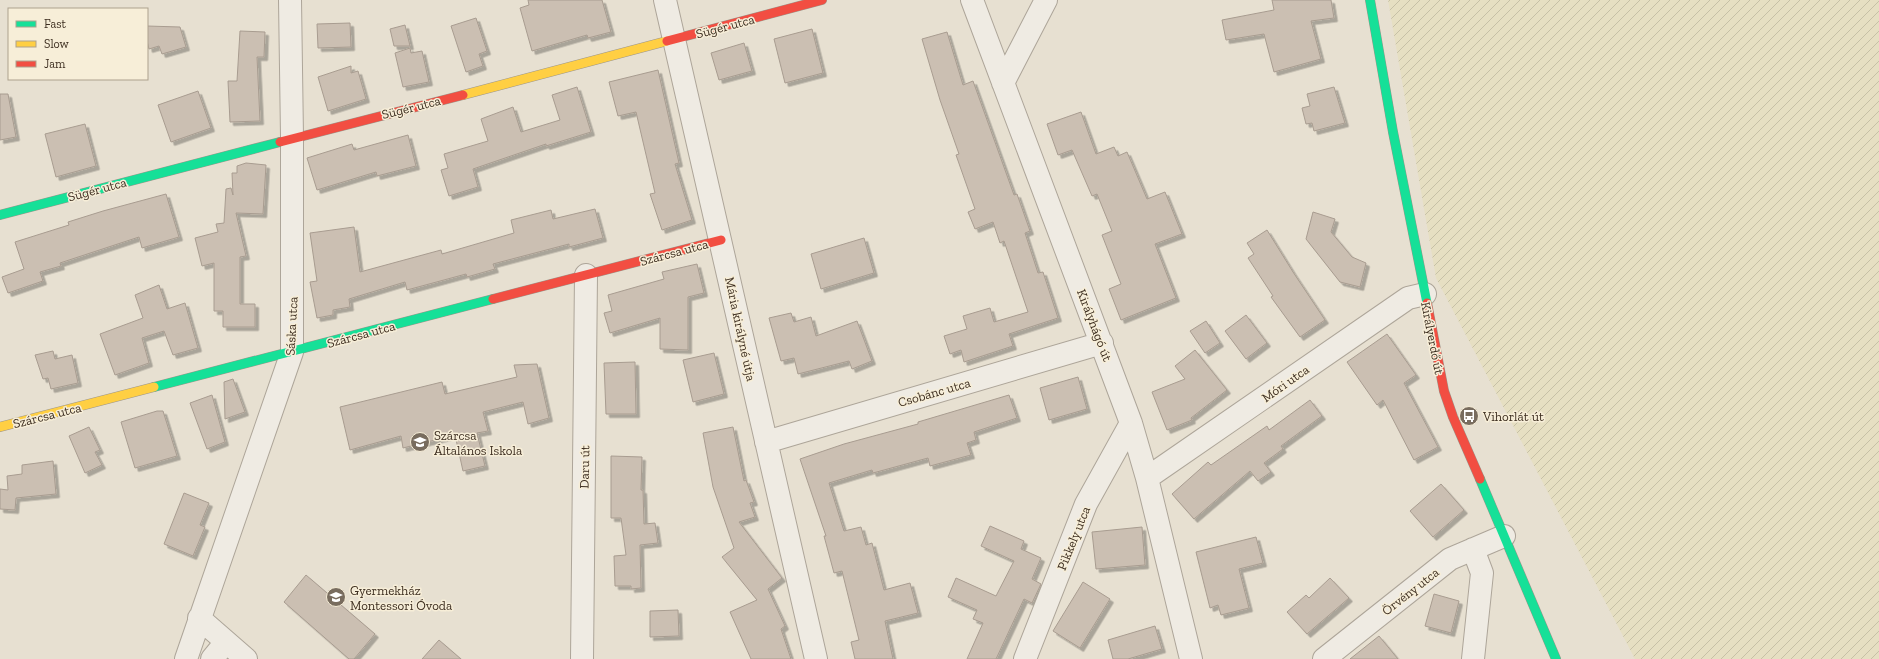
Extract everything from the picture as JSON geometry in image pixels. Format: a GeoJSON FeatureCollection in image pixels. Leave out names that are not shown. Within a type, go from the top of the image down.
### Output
{"type":"FeatureCollection","features":[{"type":"Feature","properties":{"kind":"street","name":"Sáska utca"},"geometry":{"type":"LineString","coordinates":[[186,659],[292,352],[292,137],[290,0]]}},
{"type":"Feature","properties":{"kind":"street","name":"Mária királyné útja"},"geometry":{"type":"LineString","coordinates":[[665,0],[816,659]]}},
{"type":"Feature","properties":{"kind":"street","name":"Sügér utca"},"geometry":{"type":"LineString","coordinates":[[0,215],[292,137],[674,40],[822,0]]}},
{"type":"Feature","properties":{"kind":"street","name":"Királyhágó út"},"geometry":{"type":"LineString","coordinates":[[972,0],[1131,423],[1147,478],[1191,659]]}},
{"type":"Feature","properties":{"kind":"street"},"geometry":{"type":"LineString","coordinates":[[1003,83],[1046,0]]}},
{"type":"Feature","properties":{"kind":"street","name":"Királyerdő út"},"geometry":{"type":"LineString","coordinates":[[1370,0],[1393,132],[1444,391],[1453,417],[1556,659]]}},
{"type":"Feature","properties":{"kind":"street","name":"Szárcsa utca"},"geometry":{"type":"LineString","coordinates":[[0,427],[721,240]]}},
{"type":"Feature","properties":{"kind":"street","name":"Daru út"},"geometry":{"type":"LineString","coordinates":[[582,659],[586,275]]}},
{"type":"Feature","properties":{"kind":"street","name":"Móri utca"},"geometry":{"type":"LineString","coordinates":[[1147,478],[1408,298],[1424,294]]}},
{"type":"Feature","properties":{"kind":"street","name":"Csobánc utca"},"geometry":{"type":"LineString","coordinates":[[766,442],[1102,343]]}},
{"type":"Feature","properties":{"kind":"street","name":"Pikkely utca"},"geometry":{"type":"LineString","coordinates":[[1026,659],[1086,504],[1131,423]]}},
{"type":"Feature","properties":{"kind":"street","name":"Örvény utca"},"geometry":{"type":"LineString","coordinates":[[1324,659],[1450,559],[1504,536]]}},
{"type":"Feature","properties":{"kind":"street"},"geometry":{"type":"LineString","coordinates":[[1473,549],[1482,573],[1473,659]]}},
{"type":"Feature","properties":{"kind":"street"},"geometry":{"type":"LineString","coordinates":[[200,618],[246,659]]}},
{"type":"Feature","properties":{"kind":"street"},"geometry":{"type":"LineString","coordinates":[[212,659],[226,642]]}},
{"type":"Feature","properties":{"kind":"shaded area"},"geometry":{"type":"Polygon","coordinates":[[[1388,0],[1879,0],[1879,659],[1635,659],[1436,278],[1388,0]]]}},
{"type":"Feature","properties":{"kind":"building"},"geometry":{"type":"Polygon","coordinates":[[[528,0],[602,0],[611,32],[588,38],[587,35],[532,51],[520,8],[529,5],[528,0]]]}},
{"type":"Feature","properties":{"kind":"building"},"geometry":{"type":"Polygon","coordinates":[[[1272,0],[1331,0],[1334,18],[1311,21],[1321,59],[1274,72],[1264,34],[1226,40],[1222,20],[1274,10],[1272,0]]]}},
{"type":"Feature","properties":{"kind":"building"},"geometry":{"type":"Polygon","coordinates":[[[476,18],[487,51],[479,54],[483,66],[466,72],[451,26],[476,18]]]}},
{"type":"Feature","properties":{"kind":"building"},"geometry":{"type":"Polygon","coordinates":[[[350,23],[351,47],[318,48],[317,24],[350,23]]]}},
{"type":"Feature","properties":{"kind":"building"},"geometry":{"type":"Polygon","coordinates":[[[405,25],[410,46],[394,46],[390,29],[405,25]]]}},
{"type":"Feature","properties":{"kind":"building"},"geometry":{"type":"Polygon","coordinates":[[[148,26],[180,27],[186,47],[162,54],[159,46],[149,49],[148,26]]]}},
{"type":"Feature","properties":{"kind":"building"},"geometry":{"type":"Polygon","coordinates":[[[812,29],[823,73],[785,83],[774,39],[812,29]]]}},
{"type":"Feature","properties":{"kind":"building"},"geometry":{"type":"Polygon","coordinates":[[[240,31],[265,32],[264,57],[257,57],[260,121],[230,122],[228,81],[237,81],[240,31]]]}},
{"type":"Feature","properties":{"kind":"building"},"geometry":{"type":"Polygon","coordinates":[[[947,32],[963,85],[973,81],[1014,195],[1017,194],[1030,231],[1025,233],[1038,273],[1043,272],[1058,318],[1009,334],[1013,346],[964,362],[961,350],[950,354],[944,336],[967,329],[963,316],[990,308],[994,322],[1028,312],[1004,241],[1000,243],[993,222],[975,229],[968,212],[975,209],[956,155],[959,154],[940,100],[922,39],[947,32]]]}},
{"type":"Feature","properties":{"kind":"building"},"geometry":{"type":"Polygon","coordinates":[[[744,43],[752,71],[719,80],[711,53],[744,43]]]}},
{"type":"Feature","properties":{"kind":"building"},"geometry":{"type":"Polygon","coordinates":[[[410,48],[411,53],[422,51],[429,82],[403,87],[395,53],[410,48]]]}},
{"type":"Feature","properties":{"kind":"building"},"geometry":{"type":"Polygon","coordinates":[[[351,66],[351,73],[358,71],[366,99],[328,111],[318,77],[351,66]]]}},
{"type":"Feature","properties":{"kind":"building"},"geometry":{"type":"Polygon","coordinates":[[[658,70],[679,163],[675,164],[692,220],[662,230],[650,194],[655,193],[636,112],[618,116],[609,82],[658,70]]]}},
{"type":"Feature","properties":{"kind":"building"},"geometry":{"type":"Polygon","coordinates":[[[577,87],[591,132],[546,146],[546,144],[473,169],[478,187],[449,196],[441,170],[448,168],[444,154],[488,141],[481,119],[513,107],[521,132],[560,120],[552,95],[577,87]]]}},
{"type":"Feature","properties":{"kind":"building"},"geometry":{"type":"Polygon","coordinates":[[[1334,87],[1345,123],[1314,131],[1312,123],[1306,124],[1302,108],[1310,106],[1307,94],[1334,87]]]}},
{"type":"Feature","properties":{"kind":"building"},"geometry":{"type":"Polygon","coordinates":[[[198,91],[211,128],[171,142],[158,105],[198,91]]]}},
{"type":"Feature","properties":{"kind":"building"},"geometry":{"type":"Polygon","coordinates":[[[0,94],[8,94],[16,137],[0,140],[0,94]]]}},
{"type":"Feature","properties":{"kind":"building"},"geometry":{"type":"Polygon","coordinates":[[[1081,112],[1096,154],[1114,147],[1118,156],[1127,152],[1147,199],[1165,192],[1182,234],[1155,244],[1176,298],[1121,320],[1109,289],[1121,284],[1102,235],[1112,231],[1097,194],[1092,196],[1072,150],[1058,155],[1047,124],[1081,112]]]}},
{"type":"Feature","properties":{"kind":"building"},"geometry":{"type":"Polygon","coordinates":[[[85,124],[96,166],[56,177],[45,134],[85,124]]]}},
{"type":"Feature","properties":{"kind":"building"},"geometry":{"type":"Polygon","coordinates":[[[408,135],[416,166],[377,176],[376,172],[317,190],[307,158],[352,144],[354,150],[408,135]]]}},
{"type":"Feature","properties":{"kind":"building"},"geometry":{"type":"Polygon","coordinates":[[[246,163],[266,165],[263,214],[236,213],[246,256],[240,257],[240,304],[255,304],[255,327],[223,327],[223,311],[214,311],[214,263],[202,266],[195,238],[218,232],[216,224],[224,223],[226,189],[231,188],[233,195],[232,173],[237,173],[237,166],[246,163]]]}},
{"type":"Feature","properties":{"kind":"building"},"geometry":{"type":"Polygon","coordinates":[[[166,194],[179,237],[142,248],[139,237],[60,263],[61,266],[40,272],[43,281],[8,293],[2,277],[24,269],[15,242],[69,225],[68,222],[166,194]]]}},
{"type":"Feature","properties":{"kind":"building"},"geometry":{"type":"Polygon","coordinates":[[[595,209],[603,238],[569,247],[569,244],[493,264],[495,269],[467,277],[466,274],[407,290],[405,282],[349,299],[350,307],[333,310],[333,315],[317,318],[310,282],[317,281],[310,233],[354,227],[360,272],[441,250],[442,254],[514,233],[511,220],[551,210],[553,219],[595,209]]]}},
{"type":"Feature","properties":{"kind":"building"},"geometry":{"type":"Polygon","coordinates":[[[1313,212],[1335,219],[1331,232],[1352,257],[1366,263],[1360,287],[1340,282],[1306,239],[1313,212]]]}},
{"type":"Feature","properties":{"kind":"building"},"geometry":{"type":"Polygon","coordinates":[[[1267,230],[1325,320],[1300,337],[1271,297],[1273,296],[1248,258],[1254,254],[1247,243],[1267,230]]]}},
{"type":"Feature","properties":{"kind":"building"},"geometry":{"type":"Polygon","coordinates":[[[864,238],[874,273],[821,289],[811,254],[864,238]]]}},
{"type":"Feature","properties":{"kind":"building"},"geometry":{"type":"Polygon","coordinates":[[[697,264],[704,293],[688,297],[688,350],[660,349],[660,318],[610,333],[604,313],[612,311],[608,295],[664,279],[662,272],[697,264]]]}},
{"type":"Feature","properties":{"kind":"building"},"geometry":{"type":"Polygon","coordinates":[[[159,285],[167,309],[185,303],[198,348],[173,355],[164,331],[142,338],[149,363],[115,375],[100,334],[143,318],[135,295],[159,285]]]}},
{"type":"Feature","properties":{"kind":"building"},"geometry":{"type":"Polygon","coordinates":[[[791,313],[794,322],[811,317],[816,336],[857,321],[872,361],[852,369],[849,361],[798,374],[794,358],[781,361],[769,318],[791,313]]]}},
{"type":"Feature","properties":{"kind":"building"},"geometry":{"type":"Polygon","coordinates":[[[1246,315],[1267,343],[1246,359],[1225,331],[1246,315]]]}},
{"type":"Feature","properties":{"kind":"building"},"geometry":{"type":"Polygon","coordinates":[[[1206,321],[1220,343],[1205,353],[1190,331],[1206,321]]]}},
{"type":"Feature","properties":{"kind":"building"},"geometry":{"type":"Polygon","coordinates":[[[1387,334],[1416,375],[1404,383],[1438,447],[1414,460],[1383,400],[1377,405],[1347,362],[1387,334]]]}},
{"type":"Feature","properties":{"kind":"building"},"geometry":{"type":"Polygon","coordinates":[[[1195,350],[1227,390],[1191,418],[1192,420],[1167,430],[1152,392],[1185,379],[1175,366],[1195,350]]]}},
{"type":"Feature","properties":{"kind":"building"},"geometry":{"type":"Polygon","coordinates":[[[53,351],[55,359],[72,355],[78,383],[51,389],[48,378],[43,379],[35,355],[53,351]]]}},
{"type":"Feature","properties":{"kind":"building"},"geometry":{"type":"Polygon","coordinates":[[[714,353],[724,394],[693,402],[683,360],[714,353]]]}},
{"type":"Feature","properties":{"kind":"building"},"geometry":{"type":"Polygon","coordinates":[[[635,362],[636,414],[606,414],[604,363],[635,362]]]}},
{"type":"Feature","properties":{"kind":"building"},"geometry":{"type":"Polygon","coordinates":[[[537,364],[549,418],[528,424],[523,402],[483,412],[488,431],[477,433],[485,466],[463,471],[455,435],[403,448],[401,436],[350,450],[340,407],[442,382],[445,394],[517,377],[514,365],[537,364]]]}},
{"type":"Feature","properties":{"kind":"building"},"geometry":{"type":"Polygon","coordinates":[[[1078,377],[1087,409],[1049,420],[1040,388],[1078,377]]]}},
{"type":"Feature","properties":{"kind":"building"},"geometry":{"type":"Polygon","coordinates":[[[233,379],[245,412],[225,419],[224,382],[233,379]]]}},
{"type":"Feature","properties":{"kind":"building"},"geometry":{"type":"Polygon","coordinates":[[[212,395],[225,442],[207,449],[190,403],[212,395]]]}},
{"type":"Feature","properties":{"kind":"building"},"geometry":{"type":"Polygon","coordinates":[[[1009,395],[1017,418],[974,432],[976,440],[967,443],[971,455],[930,466],[928,458],[873,473],[872,470],[829,483],[844,531],[861,527],[866,545],[872,543],[884,590],[910,583],[918,613],[885,621],[893,659],[855,659],[851,642],[859,640],[842,571],[834,573],[824,536],[826,536],[800,459],[844,444],[918,424],[918,422],[1009,395]]]}},
{"type":"Feature","properties":{"kind":"building"},"geometry":{"type":"Polygon","coordinates":[[[1310,400],[1322,416],[1281,446],[1283,449],[1264,463],[1271,472],[1258,481],[1250,471],[1194,519],[1172,494],[1208,462],[1211,465],[1267,426],[1269,430],[1310,400]]]}},
{"type":"Feature","properties":{"kind":"building"},"geometry":{"type":"Polygon","coordinates":[[[157,411],[163,411],[177,456],[135,468],[121,422],[157,411]]]}},
{"type":"Feature","properties":{"kind":"building"},"geometry":{"type":"Polygon","coordinates":[[[89,427],[100,450],[95,452],[102,465],[85,473],[69,436],[89,427]]]}},
{"type":"Feature","properties":{"kind":"building"},"geometry":{"type":"Polygon","coordinates":[[[733,427],[744,481],[746,480],[754,502],[750,503],[755,517],[739,522],[782,578],[768,589],[785,626],[781,629],[791,659],[751,659],[730,612],[757,600],[722,557],[734,548],[713,487],[703,433],[733,427]]]}},
{"type":"Feature","properties":{"kind":"building"},"geometry":{"type":"Polygon","coordinates":[[[611,456],[642,457],[641,490],[643,490],[644,524],[655,523],[658,543],[640,545],[641,588],[631,589],[631,586],[615,586],[614,556],[626,555],[621,518],[611,518],[611,456]]]}},
{"type":"Feature","properties":{"kind":"building"},"geometry":{"type":"Polygon","coordinates":[[[53,461],[56,494],[16,498],[15,510],[0,509],[0,489],[8,490],[7,476],[22,474],[22,465],[53,461]]]}},
{"type":"Feature","properties":{"kind":"building"},"geometry":{"type":"Polygon","coordinates":[[[1441,484],[1464,510],[1433,537],[1410,511],[1441,484]]]}},
{"type":"Feature","properties":{"kind":"building"},"geometry":{"type":"Polygon","coordinates":[[[184,493],[209,503],[200,525],[205,527],[193,556],[164,544],[184,493]]]}},
{"type":"Feature","properties":{"kind":"building"},"geometry":{"type":"Polygon","coordinates":[[[990,526],[1024,541],[1021,549],[1041,558],[1032,579],[1041,584],[1032,603],[1024,599],[996,659],[967,659],[983,623],[973,619],[977,610],[948,597],[956,578],[996,596],[1014,561],[981,546],[990,526]]]}},
{"type":"Feature","properties":{"kind":"building"},"geometry":{"type":"Polygon","coordinates":[[[1142,527],[1145,565],[1096,569],[1092,532],[1142,527]]]}},
{"type":"Feature","properties":{"kind":"building"},"geometry":{"type":"Polygon","coordinates":[[[1256,537],[1263,563],[1239,569],[1249,608],[1221,615],[1218,605],[1210,608],[1196,552],[1256,537]]]}},
{"type":"Feature","properties":{"kind":"building"},"geometry":{"type":"Polygon","coordinates":[[[306,575],[375,634],[354,659],[349,659],[284,602],[306,575]]]}},
{"type":"Feature","properties":{"kind":"building"},"geometry":{"type":"Polygon","coordinates":[[[1330,578],[1349,598],[1307,634],[1287,612],[1306,595],[1309,598],[1330,578]]]}},
{"type":"Feature","properties":{"kind":"building"},"geometry":{"type":"Polygon","coordinates":[[[1083,582],[1110,599],[1080,648],[1053,631],[1083,582]]]}},
{"type":"Feature","properties":{"kind":"building"},"geometry":{"type":"Polygon","coordinates":[[[1434,594],[1459,601],[1451,633],[1425,626],[1434,594]]]}},
{"type":"Feature","properties":{"kind":"building"},"geometry":{"type":"Polygon","coordinates":[[[678,610],[679,636],[650,637],[650,611],[678,610]]]}},
{"type":"Feature","properties":{"kind":"building"},"geometry":{"type":"Polygon","coordinates":[[[1155,626],[1162,649],[1128,659],[1113,659],[1108,640],[1155,626]]]}},
{"type":"Feature","properties":{"kind":"building"},"geometry":{"type":"Polygon","coordinates":[[[1379,636],[1398,659],[1350,659],[1379,636]]]}},
{"type":"Feature","properties":{"kind":"building"},"geometry":{"type":"Polygon","coordinates":[[[439,640],[461,659],[422,659],[439,640]]]}},
{"type":"Feature","properties":{"kind":"traffic: fast"},"geometry":{"type":"LineString","coordinates":[[1370,0],[1393,132],[1427,303]]}},
{"type":"Feature","properties":{"kind":"traffic: fast"},"geometry":{"type":"LineString","coordinates":[[0,215],[280,142]]}},
{"type":"Feature","properties":{"kind":"traffic: fast"},"geometry":{"type":"LineString","coordinates":[[154,387],[493,299]]}},
{"type":"Feature","properties":{"kind":"traffic: fast"},"geometry":{"type":"LineString","coordinates":[[1480,479],[1556,659]]}},
{"type":"Feature","properties":{"kind":"traffic: slow"},"geometry":{"type":"LineString","coordinates":[[463,95],[667,41]]}},
{"type":"Feature","properties":{"kind":"traffic: slow"},"geometry":{"type":"LineString","coordinates":[[0,427],[154,387]]}},
{"type":"Feature","properties":{"kind":"traffic: jam"},"geometry":{"type":"LineString","coordinates":[[667,41],[822,0]]}},
{"type":"Feature","properties":{"kind":"traffic: jam"},"geometry":{"type":"LineString","coordinates":[[280,142],[463,95]]}},
{"type":"Feature","properties":{"kind":"traffic: jam"},"geometry":{"type":"LineString","coordinates":[[493,299],[721,240]]}},
{"type":"Feature","properties":{"kind":"traffic: jam"},"geometry":{"type":"LineString","coordinates":[[1427,303],[1444,391],[1453,417],[1480,479]]}},
{"type":"Feature","properties":{"kind":"place","name":"Vihorlát út"},"geometry":{"type":"Point","coordinates":[1469,416]}},
{"type":"Feature","properties":{"kind":"place","name":"Szárcsa Általános Iskola"},"geometry":{"type":"Point","coordinates":[420,442]}},
{"type":"Feature","properties":{"kind":"place","name":"Gyermekház Montessori Óvoda"},"geometry":{"type":"Point","coordinates":[336,597]}}]}
